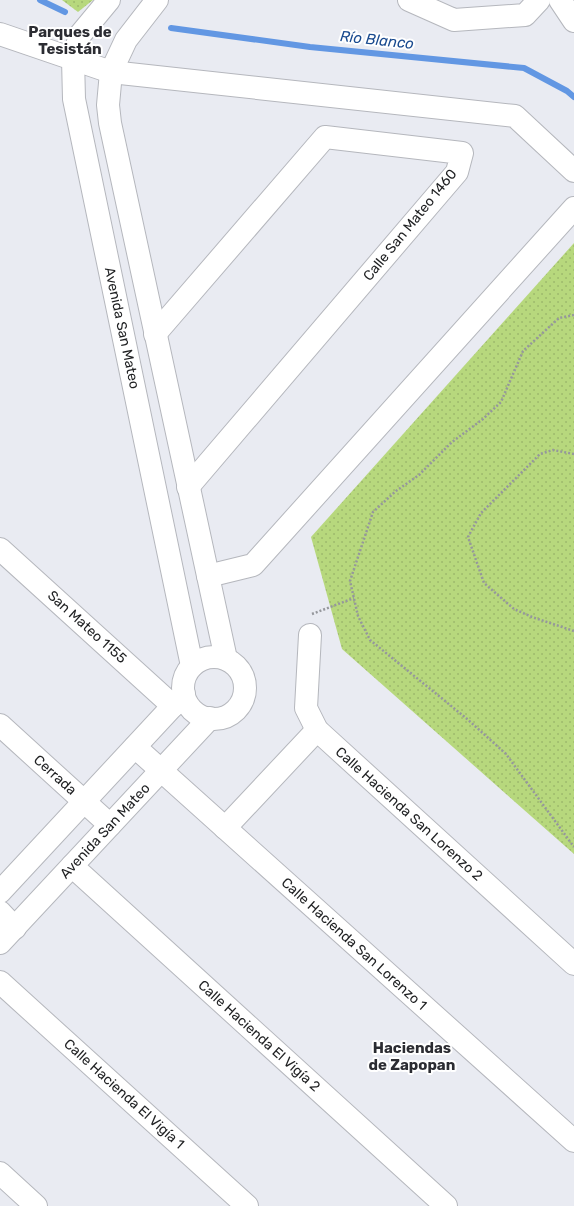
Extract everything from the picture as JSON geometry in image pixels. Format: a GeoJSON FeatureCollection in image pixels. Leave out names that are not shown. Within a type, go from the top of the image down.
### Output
{"type":"FeatureCollection","features":[{"type":"Feature","properties":{"kind":"street","name":"Avenida San Mateo"},"geometry":{"type":"LineString","coordinates":[[109,0],[80,35],[74,59],[74,99],[192,666]]}},
{"type":"Feature","properties":{"kind":"street"},"geometry":{"type":"LineString","coordinates":[[157,0],[126,40],[111,72],[108,105],[110,123],[226,659]]}},
{"type":"Feature","properties":{"kind":"street"},"geometry":{"type":"LineString","coordinates":[[408,0],[454,20],[525,16],[539,0]]}},
{"type":"Feature","properties":{"kind":"street"},"geometry":{"type":"LineString","coordinates":[[560,0],[574,21]]}},
{"type":"Feature","properties":{"kind":"street"},"geometry":{"type":"LineString","coordinates":[[0,34],[111,72],[515,116],[574,171]]}},
{"type":"Feature","properties":{"kind":"street","name":"Calle San Mateo 1460"},"geometry":{"type":"LineString","coordinates":[[155,334],[325,137],[462,153],[457,172],[188,487]]}},
{"type":"Feature","properties":{"kind":"street"},"geometry":{"type":"LineString","coordinates":[[208,576],[252,565],[574,208]]}},
{"type":"Feature","properties":{"kind":"street","name":"San Mateo 1155"},"geometry":{"type":"LineString","coordinates":[[0,549],[178,700]]}},
{"type":"Feature","properties":{"kind":"street","name":"Calle Hacienda San Lorenzo 2"},"geometry":{"type":"LineString","coordinates":[[310,635],[306,708],[317,730],[574,964]]}},
{"type":"Feature","properties":{"kind":"street"},"geometry":{"type":"LineString","coordinates":[[0,892],[178,700],[186,674],[192,666],[202,659],[214,657],[226,659],[235,665],[242,674],[245,685],[244,696],[239,706],[231,714],[221,718],[201,716],[187,703],[178,700]]}},
{"type":"Feature","properties":{"kind":"street","name":"Avenida San Mateo"},"geometry":{"type":"LineString","coordinates":[[0,943],[7,920],[72,866],[210,718]]}},
{"type":"Feature","properties":{"kind":"street","name":"Cerrada"},"geometry":{"type":"LineString","coordinates":[[0,725],[110,825]]}},
{"type":"Feature","properties":{"kind":"street"},"geometry":{"type":"LineString","coordinates":[[225,828],[317,730]]}},
{"type":"Feature","properties":{"kind":"street","name":"Calle Hacienda San Lorenzo 1"},"geometry":{"type":"LineString","coordinates":[[135,747],[574,1141]]}},
{"type":"Feature","properties":{"kind":"street","name":"Calle Hacienda El Vigía 2"},"geometry":{"type":"LineString","coordinates":[[72,866],[446,1206]]}},
{"type":"Feature","properties":{"kind":"street","name":"Calle Hacienda El Vigía 1"},"geometry":{"type":"LineString","coordinates":[[0,982],[247,1206]]}},
{"type":"Feature","properties":{"kind":"street"},"geometry":{"type":"LineString","coordinates":[[0,1174],[36,1206]]}},
{"type":"Feature","properties":{"kind":"path"},"geometry":{"type":"LineString","coordinates":[[574,315],[559,318],[522,350],[500,402],[496,407],[483,419],[452,442],[419,475],[396,491],[373,512],[350,581],[358,616],[370,640],[466,718],[506,754],[574,847]]}},
{"type":"Feature","properties":{"kind":"path"},"geometry":{"type":"LineString","coordinates":[[574,454],[553,450],[540,454],[481,513],[468,537],[484,583],[514,609],[532,617],[574,630]]}},
{"type":"Feature","properties":{"kind":"path"},"geometry":{"type":"LineString","coordinates":[[310,635],[311,614],[354,598]]}},
{"type":"Feature","properties":{"kind":"green space"},"geometry":{"type":"Polygon","coordinates":[[[62,0],[93,0],[78,12],[62,0]]]}},
{"type":"Feature","properties":{"kind":"green space"},"geometry":{"type":"Polygon","coordinates":[[[574,243],[574,854],[342,649],[311,537],[574,243]]]}},
{"type":"Feature","properties":{"kind":"waterway","name":"Río Blanco"},"geometry":{"type":"LineString","coordinates":[[40,0],[65,12]]}},
{"type":"Feature","properties":{"kind":"waterway","name":"Río Blanco"},"geometry":{"type":"LineString","coordinates":[[171,28],[310,47],[524,68],[567,91],[574,97]]}},
{"type":"Feature","properties":{"kind":"district","name":"Parques de Tesistán"},"geometry":{"type":"Point","coordinates":[70,40]}},
{"type":"Feature","properties":{"kind":"district","name":"Haciendas de Zapopan"},"geometry":{"type":"Point","coordinates":[412,1056]}}]}
